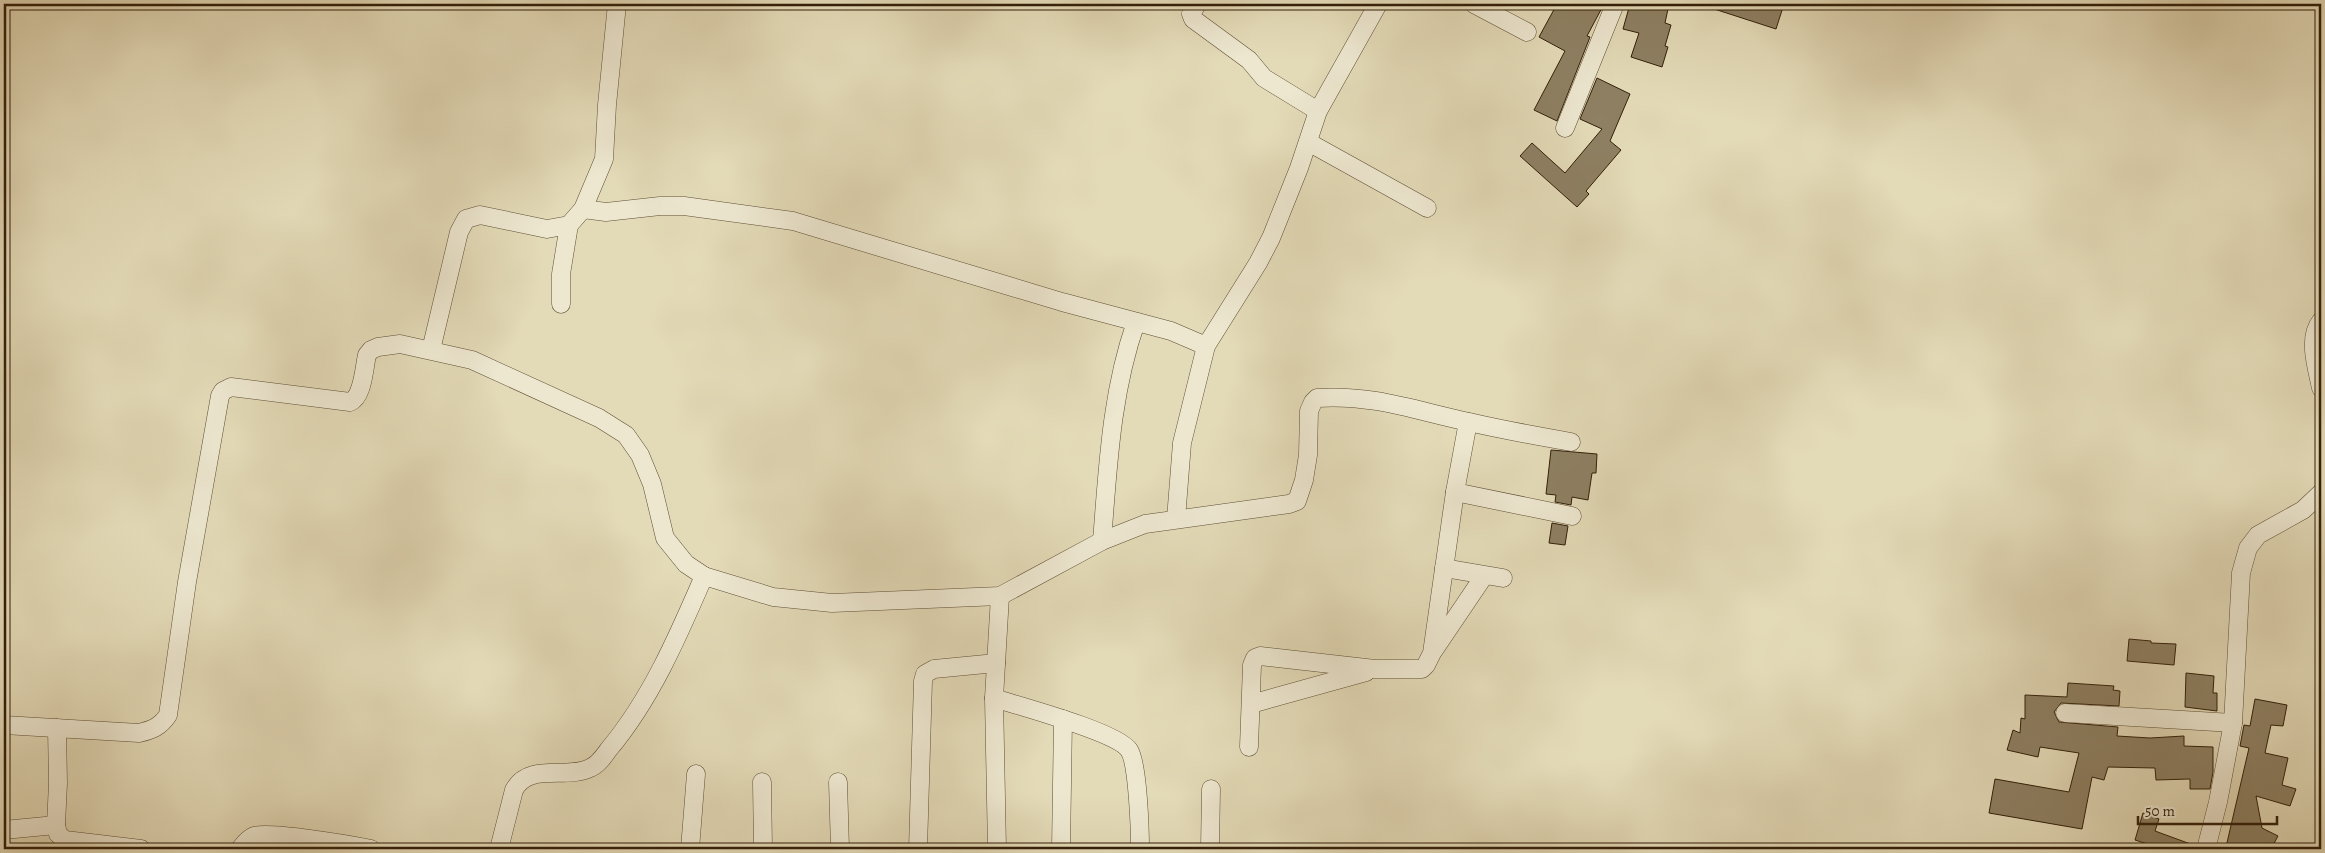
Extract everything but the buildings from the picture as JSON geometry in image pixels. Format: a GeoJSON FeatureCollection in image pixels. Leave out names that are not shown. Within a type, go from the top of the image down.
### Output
{"type":"FeatureCollection","features":[{"type":"Feature","properties":{"kind":"street"},"geometry":{"type":"LineString","coordinates":[[561,304],[561,274],[569,224],[583,208],[604,159],[607,96],[617,4]]}},
{"type":"Feature","properties":{"kind":"street"},"geometry":{"type":"LineString","coordinates":[[1197,4],[1191,14],[1193,19],[1249,60],[1264,78],[1318,111]]}},
{"type":"Feature","properties":{"kind":"street"},"geometry":{"type":"LineString","coordinates":[[1176,519],[1182,443],[1206,346],[1258,263],[1270,238],[1308,142],[1318,111],[1378,4]]}},
{"type":"Feature","properties":{"kind":"street"},"geometry":{"type":"LineString","coordinates":[[1474,4],[1527,32]]}},
{"type":"Feature","properties":{"kind":"street"},"geometry":{"type":"LineString","coordinates":[[1565,128],[1615,4]]}},
{"type":"Feature","properties":{"kind":"street"},"geometry":{"type":"LineString","coordinates":[[1308,142],[1427,208]]}},
{"type":"Feature","properties":{"kind":"street"},"geometry":{"type":"LineString","coordinates":[[583,208],[606,212],[660,206],[684,206],[793,220],[1008,287],[1171,331],[1206,346]]}},
{"type":"Feature","properties":{"kind":"street"},"geometry":{"type":"LineString","coordinates":[[431,350],[459,232],[466,219],[480,215],[547,228],[569,224]]}},
{"type":"Feature","properties":{"kind":"street"},"geometry":{"type":"LineString","coordinates":[[2321,320],[2314,335],[2315,357],[2321,388]]}},
{"type":"Feature","properties":{"kind":"street"},"geometry":{"type":"LineString","coordinates":[[1102,541],[1114,407],[1128,344],[1136,322]]}},
{"type":"Feature","properties":{"kind":"street"},"geometry":{"type":"LineString","coordinates":[[4,725],[139,733],[154,729],[163,723],[168,715],[186,582],[220,396],[231,387],[350,402],[356,400],[360,394],[364,367],[367,355],[371,350],[400,344],[472,360],[520,380],[600,418],[626,435],[640,455],[652,484],[665,538],[686,564],[704,576],[773,598],[832,603],[1000,596],[1102,541],[1145,524],[1297,501],[1304,480],[1308,455],[1309,410],[1317,398],[1366,398],[1424,410],[1468,422],[1571,442]]}},
{"type":"Feature","properties":{"kind":"street"},"geometry":{"type":"LineString","coordinates":[[1432,652],[1455,492],[1468,422]]}},
{"type":"Feature","properties":{"kind":"street"},"geometry":{"type":"LineString","coordinates":[[1455,492],[1572,516]]}},
{"type":"Feature","properties":{"kind":"street"},"geometry":{"type":"LineString","coordinates":[[2206,849],[2222,784],[2233,723],[2242,573],[2248,548],[2258,535],[2303,510],[2321,493]]}},
{"type":"Feature","properties":{"kind":"street"},"geometry":{"type":"LineString","coordinates":[[1444,568],[1503,578]]}},
{"type":"Feature","properties":{"kind":"street"},"geometry":{"type":"LineString","coordinates":[[499,849],[514,790],[518,782],[535,774],[571,772],[590,768],[618,739],[642,704],[704,576]]}},
{"type":"Feature","properties":{"kind":"street"},"geometry":{"type":"LineString","coordinates":[[1249,747],[1252,665],[1256,658],[1260,656],[1375,670],[1424,668],[1432,652],[1484,576]]}},
{"type":"Feature","properties":{"kind":"street"},"geometry":{"type":"LineString","coordinates":[[997,849],[994,698],[1000,596]]}},
{"type":"Feature","properties":{"kind":"street"},"geometry":{"type":"LineString","coordinates":[[918,849],[923,681],[925,674],[934,669],[996,663]]}},
{"type":"Feature","properties":{"kind":"street"},"geometry":{"type":"LineString","coordinates":[[1251,704],[1375,670]]}},
{"type":"Feature","properties":{"kind":"street"},"geometry":{"type":"LineString","coordinates":[[994,698],[1064,719],[1118,740],[1130,750],[1140,822],[1140,849]]}},
{"type":"Feature","properties":{"kind":"street"},"geometry":{"type":"LineString","coordinates":[[2065,713],[2233,723]]}},
{"type":"Feature","properties":{"kind":"street"},"geometry":{"type":"LineString","coordinates":[[1061,849],[1064,719]]}},
{"type":"Feature","properties":{"kind":"street"},"geometry":{"type":"LineString","coordinates":[[57,728],[58,783],[56,825],[58,834],[65,840],[141,849]]}},
{"type":"Feature","properties":{"kind":"street"},"geometry":{"type":"LineString","coordinates":[[690,849],[696,774]]}},
{"type":"Feature","properties":{"kind":"street"},"geometry":{"type":"LineString","coordinates":[[762,782],[763,849]]}},
{"type":"Feature","properties":{"kind":"street"},"geometry":{"type":"LineString","coordinates":[[838,782],[840,849]]}},
{"type":"Feature","properties":{"kind":"street"},"geometry":{"type":"LineString","coordinates":[[1210,849],[1211,789]]}},
{"type":"Feature","properties":{"kind":"street"},"geometry":{"type":"LineString","coordinates":[[4,830],[56,825]]}},
{"type":"Feature","properties":{"kind":"street"},"geometry":{"type":"LineString","coordinates":[[240,849],[247,840],[259,835],[334,842],[371,849]]}}]}
